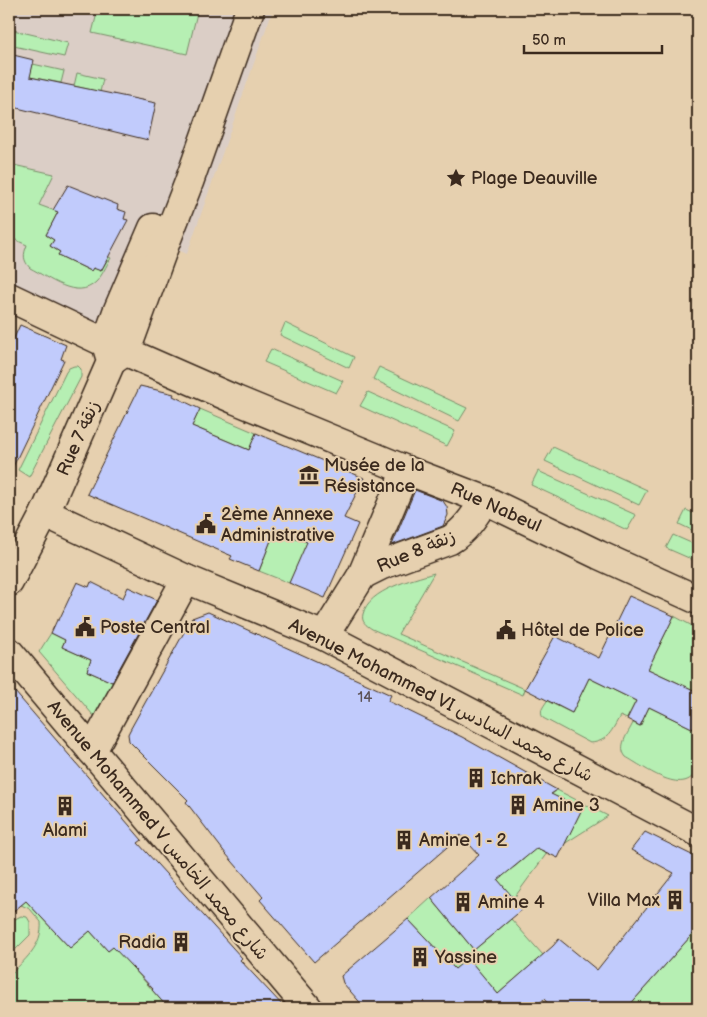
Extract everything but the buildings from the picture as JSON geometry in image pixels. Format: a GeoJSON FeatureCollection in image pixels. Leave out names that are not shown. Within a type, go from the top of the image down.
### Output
{"type":"FeatureCollection","features":[{"type":"Feature","properties":{"kind":"street"},"geometry":{"type":"LineString","coordinates":[[196,140],[233,9]]}},
{"type":"Feature","properties":{"kind":"street"},"geometry":{"type":"LineString","coordinates":[[196,140],[250,9]]}},
{"type":"Feature","properties":{"kind":"street","name":"Rue 7 زنقة"},"geometry":{"type":"LineString","coordinates":[[9,582],[45,513],[114,352],[133,273],[166,218],[174,180],[196,140]]}},
{"type":"Feature","properties":{"kind":"street","name":"Rue Nabeul"},"geometry":{"type":"LineString","coordinates":[[9,297],[114,352],[485,500],[698,600]]}},
{"type":"Feature","properties":{"kind":"street","name":"Rue 8 زنقة"},"geometry":{"type":"LineString","coordinates":[[324,636],[362,574],[406,470]]}},
{"type":"Feature","properties":{"kind":"street","name":"Rue 8 زنقة"},"geometry":{"type":"LineString","coordinates":[[362,574],[450,540],[464,529],[485,500]]}},
{"type":"Feature","properties":{"kind":"street","name":"Avenue Mohammed VI شارع محمد السادس"},"geometry":{"type":"LineString","coordinates":[[45,513],[186,579],[324,636],[698,832]]}},
{"type":"Feature","properties":{"kind":"street"},"geometry":{"type":"LineString","coordinates":[[92,751],[186,579]]}},
{"type":"Feature","properties":{"kind":"street","name":"Avenue Mohammed V شارع محمد الخامس"},"geometry":{"type":"LineString","coordinates":[[9,652],[307,1008]]}},
{"type":"Feature","properties":{"kind":"shaded area"},"geometry":{"type":"Polygon","coordinates":[[[9,9],[273,9],[187,254],[165,244],[126,351],[9,297],[9,9]]]}},
{"type":"Feature","properties":{"kind":"green space"},"geometry":{"type":"Polygon","coordinates":[[[98,9],[198,9],[187,54],[92,33],[98,9]]]}},
{"type":"Feature","properties":{"kind":"green space"},"geometry":{"type":"Polygon","coordinates":[[[9,29],[68,43],[64,57],[9,45],[9,29]]]}},
{"type":"Feature","properties":{"kind":"green space"},"geometry":{"type":"Polygon","coordinates":[[[33,64],[64,71],[61,83],[29,77],[33,64]]]}},
{"type":"Feature","properties":{"kind":"green space"},"geometry":{"type":"Polygon","coordinates":[[[77,73],[103,79],[100,92],[74,86],[77,73]]]}},
{"type":"Feature","properties":{"kind":"green space"},"geometry":{"type":"Polygon","coordinates":[[[9,164],[54,174],[39,205],[58,212],[46,235],[54,240],[50,246],[60,252],[58,255],[91,271],[93,267],[101,271],[109,257],[111,258],[96,282],[80,289],[72,288],[63,286],[30,268],[24,257],[27,245],[9,237],[9,164]]]}},
{"type":"Feature","properties":{"kind":"green space"},"geometry":{"type":"Polygon","coordinates":[[[285,323],[354,357],[349,368],[280,335],[285,323]]]}},
{"type":"Feature","properties":{"kind":"green space"},"geometry":{"type":"Polygon","coordinates":[[[271,349],[343,381],[336,393],[264,362],[271,349]]]}},
{"type":"Feature","properties":{"kind":"green space"},"geometry":{"type":"Polygon","coordinates":[[[74,366],[78,366],[81,369],[81,377],[29,477],[18,470],[66,372],[74,366]]]}},
{"type":"Feature","properties":{"kind":"green space"},"geometry":{"type":"Polygon","coordinates":[[[379,367],[467,408],[459,421],[373,379],[379,367]]]}},
{"type":"Feature","properties":{"kind":"green space"},"geometry":{"type":"Polygon","coordinates":[[[368,392],[455,431],[447,446],[360,406],[368,392]]]}},
{"type":"Feature","properties":{"kind":"green space"},"geometry":{"type":"Polygon","coordinates":[[[200,409],[256,433],[249,450],[192,426],[200,409]]]}},
{"type":"Feature","properties":{"kind":"green space"},"geometry":{"type":"Polygon","coordinates":[[[553,447],[647,490],[639,505],[545,461],[553,447]]]}},
{"type":"Feature","properties":{"kind":"green space"},"geometry":{"type":"Polygon","coordinates":[[[538,471],[636,515],[627,530],[531,485],[538,471]]]}},
{"type":"Feature","properties":{"kind":"green space"},"geometry":{"type":"Polygon","coordinates":[[[686,510],[698,515],[698,533],[679,524],[686,510]]]}},
{"type":"Feature","properties":{"kind":"green space"},"geometry":{"type":"Polygon","coordinates":[[[275,530],[315,545],[289,583],[259,571],[275,530]]]}},
{"type":"Feature","properties":{"kind":"green space"},"geometry":{"type":"Polygon","coordinates":[[[673,535],[698,546],[698,562],[666,548],[673,535]]]}},
{"type":"Feature","properties":{"kind":"green space"},"geometry":{"type":"Polygon","coordinates":[[[434,573],[398,634],[525,689],[523,695],[372,629],[364,623],[363,614],[367,605],[382,592],[403,582],[434,573]]]}},
{"type":"Feature","properties":{"kind":"green space"},"geometry":{"type":"Polygon","coordinates":[[[674,616],[698,629],[698,692],[648,669],[674,616]]]}},
{"type":"Feature","properties":{"kind":"green space"},"geometry":{"type":"Polygon","coordinates":[[[51,633],[65,640],[62,647],[91,660],[87,671],[119,685],[98,716],[93,715],[39,652],[51,633]]]}},
{"type":"Feature","properties":{"kind":"green space"},"geometry":{"type":"Polygon","coordinates":[[[589,678],[636,701],[627,719],[620,716],[605,738],[590,743],[543,718],[541,713],[547,701],[572,713],[589,678]]]}},
{"type":"Feature","properties":{"kind":"green space"},"geometry":{"type":"Polygon","coordinates":[[[649,707],[698,731],[698,766],[693,776],[685,781],[676,781],[654,773],[626,757],[624,753],[624,740],[633,723],[640,726],[649,707]]]}},
{"type":"Feature","properties":{"kind":"green space"},"geometry":{"type":"Polygon","coordinates":[[[557,790],[608,816],[564,844],[582,809],[554,796],[530,845],[547,853],[514,898],[498,910],[498,880],[509,864],[513,868],[524,859],[506,833],[557,790]]]}},
{"type":"Feature","properties":{"kind":"green space"},"geometry":{"type":"Polygon","coordinates":[[[431,898],[474,950],[511,919],[543,955],[498,994],[468,959],[455,969],[408,919],[431,898]]]}},
{"type":"Feature","properties":{"kind":"green space"},"geometry":{"type":"Polygon","coordinates":[[[26,901],[70,948],[90,931],[108,951],[114,946],[168,1008],[9,1008],[9,976],[36,945],[41,931],[41,922],[30,909],[21,905],[26,901]]]}},
{"type":"Feature","properties":{"kind":"green space"},"geometry":{"type":"Polygon","coordinates":[[[21,916],[27,917],[30,922],[30,935],[9,956],[9,922],[21,916]]]}},
{"type":"Feature","properties":{"kind":"green space"},"geometry":{"type":"Polygon","coordinates":[[[698,928],[698,1008],[627,1008],[698,928]]]}},
{"type":"Feature","properties":{"kind":"place","name":"Plage Deauville"},"geometry":{"type":"Point","coordinates":[456,178]}},
{"type":"Feature","properties":{"kind":"place","name":"Musée de la Résistance"},"geometry":{"type":"Point","coordinates":[309,475]}},
{"type":"Feature","properties":{"kind":"place","name":"2ème Annexe Administrative"},"geometry":{"type":"Point","coordinates":[206,524]}},
{"type":"Feature","properties":{"kind":"place","name":"Poste Central"},"geometry":{"type":"Point","coordinates":[85,627]}},
{"type":"Feature","properties":{"kind":"place","name":"Hôtel de Police"},"geometry":{"type":"Point","coordinates":[506,630]}},
{"type":"Feature","properties":{"kind":"place","name":"Ichrak"},"geometry":{"type":"Point","coordinates":[476,778]}},
{"type":"Feature","properties":{"kind":"place","name":"Amine 3"},"geometry":{"type":"Point","coordinates":[518,805]}},
{"type":"Feature","properties":{"kind":"place","name":"Alami"},"geometry":{"type":"Point","coordinates":[65,806]}},
{"type":"Feature","properties":{"kind":"place","name":"Amine 1 - 2"},"geometry":{"type":"Point","coordinates":[404,840]}},
{"type":"Feature","properties":{"kind":"place","name":"Villa Max"},"geometry":{"type":"Point","coordinates":[675,900]}},
{"type":"Feature","properties":{"kind":"place","name":"Amine 4"},"geometry":{"type":"Point","coordinates":[463,902]}},
{"type":"Feature","properties":{"kind":"place","name":"Radia"},"geometry":{"type":"Point","coordinates":[181,942]}},
{"type":"Feature","properties":{"kind":"place","name":"Yassine"},"geometry":{"type":"Point","coordinates":[420,957]}}]}
